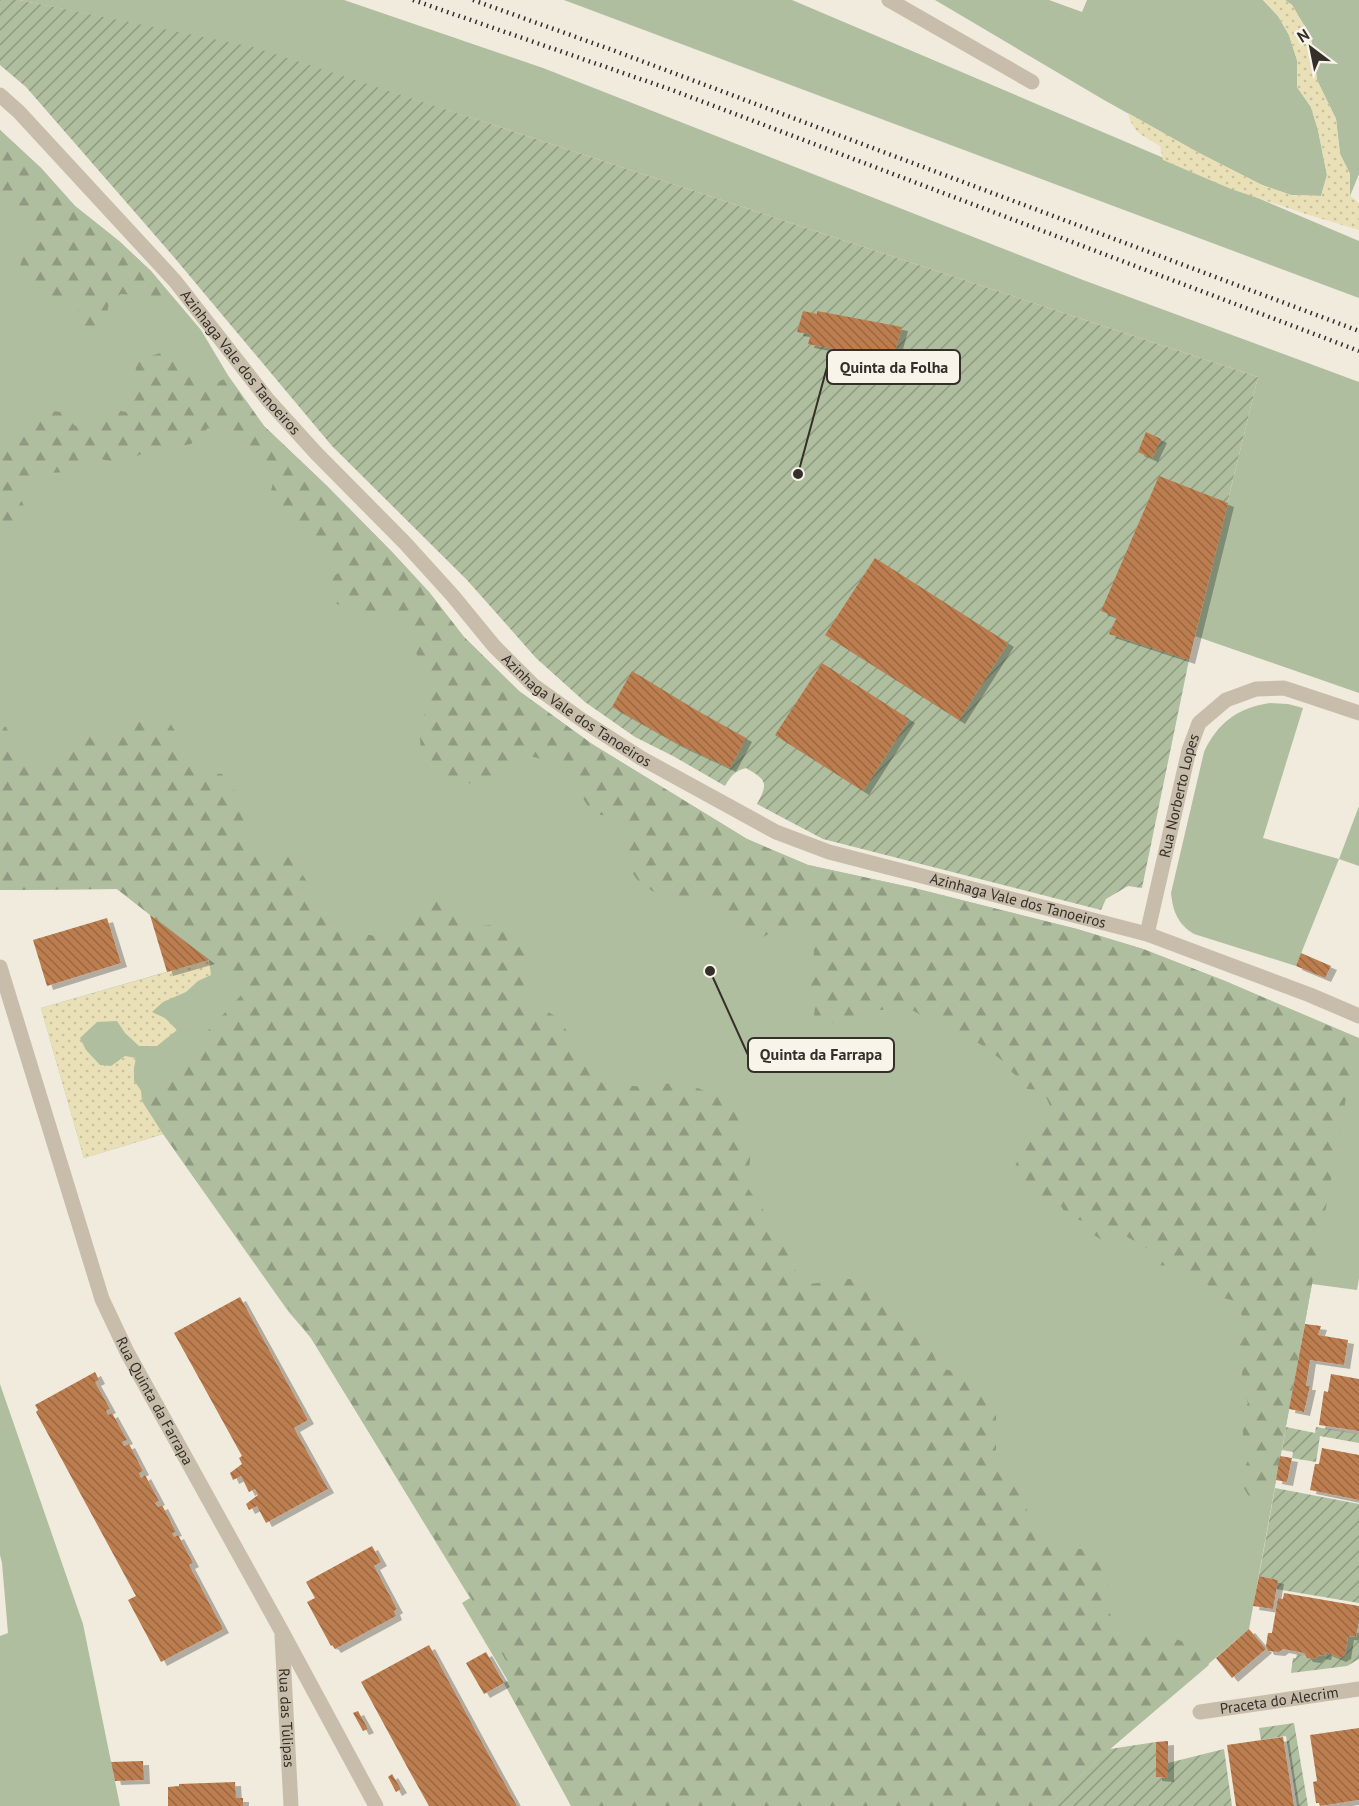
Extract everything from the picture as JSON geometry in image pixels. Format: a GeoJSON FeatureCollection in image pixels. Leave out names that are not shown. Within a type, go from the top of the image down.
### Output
{"type":"FeatureCollection","features":[{"type":"Feature","properties":{"kind":"street"},"geometry":{"type":"LineString","coordinates":[[889,0],[1032,82]]}},
{"type":"Feature","properties":{"kind":"street","name":"Azinhaga Vale dos Tanoeiros"},"geometry":{"type":"LineString","coordinates":[[0,95],[19,112],[175,280],[268,400],[316,453],[413,552],[494,646],[533,685],[582,720],[641,758],[776,832],[829,852],[1147,934],[1310,995],[1359,1016]]}},
{"type":"Feature","properties":{"kind":"street","name":"Rua Norberto Lopes"},"geometry":{"type":"LineString","coordinates":[[1147,934],[1189,750],[1199,723],[1226,699],[1256,688],[1284,687],[1359,713]]}},
{"type":"Feature","properties":{"kind":"street","name":"Rua Quinta da Farrapa"},"geometry":{"type":"LineString","coordinates":[[0,967],[102,1299],[127,1352],[281,1630],[375,1806]]}},
{"type":"Feature","properties":{"kind":"street","name":"Rua das Túlipas"},"geometry":{"type":"LineString","coordinates":[[281,1630],[291,1806]]}},
{"type":"Feature","properties":{"kind":"street","name":"Praceta do Alecrim"},"geometry":{"type":"LineString","coordinates":[[1200,1712],[1359,1689]]}},
{"type":"Feature","properties":{"kind":"green space"},"geometry":{"type":"Polygon","coordinates":[[[0,0],[19,0],[253,47],[1258,377],[1189,660],[1142,888],[1128,886],[1106,899],[1101,910],[823,839],[757,804],[764,782],[746,768],[733,774],[725,786],[635,737],[585,702],[536,658],[467,580],[332,446],[173,256],[26,87],[0,65],[0,0]]]}},
{"type":"Feature","properties":{"kind":"green space"},"geometry":{"type":"Polygon","coordinates":[[[19,0],[344,0],[543,68],[1083,280],[1359,382],[1359,693],[1195,636],[1258,377],[253,48],[19,0]]]}},
{"type":"Feature","properties":{"kind":"green space"},"geometry":{"type":"Polygon","coordinates":[[[564,0],[792,0],[1359,241],[1359,298],[564,0]]]}},
{"type":"Feature","properties":{"kind":"green space"},"geometry":{"type":"Polygon","coordinates":[[[935,0],[1049,0],[1082,12],[1087,0],[1263,0],[1278,16],[1289,35],[1297,60],[1297,87],[1311,107],[1318,130],[1327,175],[1321,196],[1291,195],[1262,185],[1104,100],[935,0]]]}},
{"type":"Feature","properties":{"kind":"green space"},"geometry":{"type":"Polygon","coordinates":[[[1285,0],[1359,0],[1359,174],[1350,196],[1350,174],[1340,154],[1336,119],[1317,80],[1311,37],[1292,5],[1285,0]]]}},
{"type":"Feature","properties":{"kind":"green space"},"geometry":{"type":"Polygon","coordinates":[[[0,130],[41,168],[75,206],[119,241],[151,271],[201,330],[229,377],[264,426],[392,552],[429,592],[464,637],[519,691],[592,744],[747,839],[808,865],[914,888],[1077,929],[1143,949],[1359,1038],[1359,1278],[1357,1290],[1312,1284],[1249,1629],[1110,1749],[1048,1806],[571,1806],[504,1683],[508,1681],[462,1603],[470,1598],[311,1338],[288,1311],[163,1134],[84,1158],[41,1008],[208,960],[117,889],[0,890],[0,130]]]}},
{"type":"Feature","properties":{"kind":"green space"},"geometry":{"type":"Polygon","coordinates":[[[0,130],[41,168],[75,206],[119,241],[151,271],[166,290],[169,298],[167,305],[158,309],[144,304],[135,295],[121,294],[109,304],[103,329],[87,328],[76,317],[80,304],[73,294],[52,304],[40,289],[26,284],[19,271],[27,239],[42,231],[28,209],[12,207],[0,196],[0,130]]]}},
{"type":"Feature","properties":{"kind":"green space"},"geometry":{"type":"Polygon","coordinates":[[[164,352],[177,359],[189,356],[197,362],[201,373],[211,385],[229,377],[264,426],[392,552],[429,592],[464,637],[519,691],[592,744],[747,839],[808,865],[914,888],[1077,929],[1143,949],[1225,981],[1357,1038],[1276,1480],[1274,1489],[1264,1499],[1251,1499],[1242,1481],[1248,1461],[1243,1436],[1242,1413],[1248,1403],[1242,1382],[1245,1361],[1236,1342],[1243,1322],[1239,1302],[1219,1297],[1208,1285],[1193,1280],[1171,1266],[1155,1265],[1150,1250],[1124,1235],[1108,1244],[1094,1235],[1093,1222],[1079,1220],[1064,1211],[1059,1203],[1028,1190],[1014,1170],[1026,1133],[1042,1120],[1050,1106],[1043,1090],[1027,1089],[1020,1077],[1014,1074],[999,1058],[950,1023],[925,1020],[914,1011],[895,1008],[883,1010],[855,1015],[824,1026],[814,1016],[815,1006],[805,995],[800,979],[810,968],[814,956],[812,937],[806,921],[794,921],[786,931],[774,931],[763,937],[747,934],[729,920],[710,913],[700,901],[688,903],[675,892],[657,894],[639,882],[628,867],[628,844],[619,823],[609,816],[593,814],[580,793],[564,774],[545,760],[520,756],[499,777],[480,783],[455,782],[438,774],[423,753],[420,736],[433,687],[431,674],[418,663],[411,639],[385,608],[361,619],[350,609],[337,604],[328,590],[332,577],[346,568],[326,544],[310,535],[302,524],[273,500],[271,491],[273,483],[256,454],[239,446],[228,435],[208,428],[191,444],[175,447],[159,446],[126,461],[114,462],[96,458],[89,465],[77,471],[39,475],[22,482],[21,500],[25,508],[16,526],[0,534],[0,438],[21,433],[35,410],[63,412],[75,426],[86,419],[105,419],[111,409],[131,413],[138,406],[128,393],[135,375],[137,360],[164,352]]]}},
{"type":"Feature","properties":{"kind":"green space"},"geometry":{"type":"Polygon","coordinates":[[[1270,703],[1303,708],[1263,838],[1339,859],[1296,966],[1194,934],[1177,917],[1171,893],[1204,752],[1216,732],[1230,718],[1248,709],[1270,703]]]}},
{"type":"Feature","properties":{"kind":"green space"},"geometry":{"type":"Polygon","coordinates":[[[132,716],[167,718],[200,772],[222,774],[245,804],[243,836],[267,851],[288,853],[308,883],[318,912],[353,932],[381,937],[426,896],[445,898],[465,929],[494,924],[529,952],[522,996],[558,1018],[603,1084],[649,1087],[681,1081],[731,1102],[751,1151],[747,1187],[776,1228],[802,1285],[865,1277],[926,1335],[939,1368],[970,1375],[996,1416],[996,1451],[1020,1486],[1031,1524],[1069,1548],[1092,1550],[1108,1576],[1109,1613],[1129,1637],[1159,1632],[1196,1647],[1209,1665],[1110,1749],[1048,1806],[572,1806],[504,1683],[515,1677],[471,1598],[311,1338],[167,1140],[142,1101],[246,990],[117,889],[0,890],[0,725],[6,727],[23,760],[49,773],[68,749],[91,733],[116,740],[132,716]]]}},
{"type":"Feature","properties":{"kind":"green space"},"geometry":{"type":"Polygon","coordinates":[[[1359,806],[1359,866],[1339,859],[1359,806]]]}},
{"type":"Feature","properties":{"kind":"green space"},"geometry":{"type":"Polygon","coordinates":[[[0,1384],[83,1624],[120,1806],[0,1806],[0,1636],[8,1633],[0,1555],[0,1384]]]}},
{"type":"Feature","properties":{"kind":"green space"},"geometry":{"type":"Polygon","coordinates":[[[1286,1427],[1315,1433],[1316,1427],[1359,1434],[1359,1443],[1320,1436],[1316,1462],[1292,1458],[1293,1452],[1282,1450],[1286,1427]]]}},
{"type":"Feature","properties":{"kind":"green space"},"geometry":{"type":"Polygon","coordinates":[[[1275,1488],[1359,1504],[1359,1603],[1276,1589],[1278,1580],[1259,1576],[1275,1488]]]}},
{"type":"Feature","properties":{"kind":"green space"},"geometry":{"type":"Polygon","coordinates":[[[1359,1633],[1359,1659],[1347,1666],[1291,1673],[1293,1658],[1296,1658],[1297,1654],[1315,1659],[1319,1655],[1325,1656],[1326,1652],[1340,1658],[1345,1654],[1348,1636],[1356,1637],[1359,1633]]]}},
{"type":"Feature","properties":{"kind":"green space"},"geometry":{"type":"Polygon","coordinates":[[[1294,1723],[1308,1806],[1297,1806],[1286,1736],[1261,1740],[1259,1728],[1294,1723]]]}},
{"type":"Feature","properties":{"kind":"green space"},"geometry":{"type":"Polygon","coordinates":[[[1156,1742],[1156,1777],[1168,1778],[1168,1763],[1224,1749],[1232,1806],[1048,1806],[1110,1749],[1156,1742]]]}},
{"type":"Feature","properties":{"kind":"sand"},"geometry":{"type":"Polygon","coordinates":[[[1263,0],[1285,0],[1292,5],[1311,37],[1317,80],[1336,119],[1340,154],[1350,174],[1350,196],[1359,203],[1359,230],[1231,189],[1163,160],[1160,146],[1136,130],[1130,120],[1128,113],[1262,185],[1291,195],[1321,196],[1327,175],[1318,130],[1311,107],[1297,87],[1297,60],[1289,35],[1278,16],[1263,0]]]}},
{"type":"Feature","properties":{"kind":"sand"},"geometry":{"type":"Polygon","coordinates":[[[209,960],[211,975],[198,981],[186,992],[163,1002],[152,1012],[165,1018],[177,1030],[157,1046],[139,1046],[125,1033],[117,1021],[97,1022],[80,1038],[86,1050],[100,1065],[111,1066],[125,1056],[136,1058],[134,1081],[141,1090],[142,1101],[163,1134],[84,1158],[41,1008],[209,960]]]}},
{"type":"Feature","properties":{"kind":"building"},"geometry":{"type":"Polygon","coordinates":[[[803,311],[817,314],[817,311],[902,327],[893,360],[808,344],[811,334],[797,332],[803,311]]]}},
{"type":"Feature","properties":{"kind":"building"},"geometry":{"type":"Polygon","coordinates":[[[1146,432],[1161,439],[1152,458],[1138,452],[1146,432]]]}},
{"type":"Feature","properties":{"kind":"building"},"geometry":{"type":"Polygon","coordinates":[[[1159,476],[1228,503],[1189,660],[1109,634],[1117,617],[1101,611],[1159,476]]]}},
{"type":"Feature","properties":{"kind":"building"},"geometry":{"type":"Polygon","coordinates":[[[875,558],[1008,643],[959,720],[825,635],[875,558]]]}},
{"type":"Feature","properties":{"kind":"building"},"geometry":{"type":"Polygon","coordinates":[[[822,663],[909,719],[863,791],[775,735],[822,663]]]}},
{"type":"Feature","properties":{"kind":"building"},"geometry":{"type":"Polygon","coordinates":[[[632,671],[746,738],[730,768],[676,743],[612,707],[632,671]]]}},
{"type":"Feature","properties":{"kind":"building"},"geometry":{"type":"Polygon","coordinates":[[[150,915],[188,944],[209,960],[167,972],[150,915]]]}},
{"type":"Feature","properties":{"kind":"building"},"geometry":{"type":"Polygon","coordinates":[[[107,918],[121,963],[47,986],[33,940],[107,918]]]}},
{"type":"Feature","properties":{"kind":"building"},"geometry":{"type":"Polygon","coordinates":[[[1301,953],[1331,966],[1325,978],[1296,966],[1301,953]]]}},
{"type":"Feature","properties":{"kind":"building"},"geometry":{"type":"Polygon","coordinates":[[[240,1297],[308,1420],[294,1428],[328,1489],[266,1523],[257,1506],[249,1510],[246,1504],[258,1495],[255,1489],[249,1492],[241,1476],[233,1480],[230,1473],[242,1464],[239,1458],[242,1456],[174,1333],[240,1297]]]}},
{"type":"Feature","properties":{"kind":"building"},"geometry":{"type":"Polygon","coordinates":[[[1305,1324],[1321,1326],[1318,1335],[1348,1340],[1344,1365],[1310,1360],[1306,1386],[1310,1386],[1304,1412],[1289,1409],[1305,1324]]]}},
{"type":"Feature","properties":{"kind":"building"},"geometry":{"type":"Polygon","coordinates":[[[95,1372],[99,1380],[95,1382],[110,1409],[106,1411],[108,1415],[112,1413],[127,1440],[122,1442],[124,1446],[129,1444],[143,1471],[139,1473],[141,1478],[145,1475],[159,1501],[155,1503],[158,1507],[162,1505],[176,1532],[172,1533],[174,1537],[178,1535],[193,1563],[189,1565],[223,1629],[161,1662],[128,1600],[136,1596],[36,1412],[38,1410],[35,1405],[95,1372]]]}},
{"type":"Feature","properties":{"kind":"building"},"geometry":{"type":"Polygon","coordinates":[[[1331,1374],[1359,1379],[1359,1431],[1319,1425],[1324,1391],[1328,1392],[1331,1374]]]}},
{"type":"Feature","properties":{"kind":"building"},"geometry":{"type":"Polygon","coordinates":[[[1322,1448],[1359,1455],[1359,1500],[1310,1490],[1315,1464],[1319,1464],[1322,1448]]]}},
{"type":"Feature","properties":{"kind":"building"},"geometry":{"type":"Polygon","coordinates":[[[1280,1456],[1292,1458],[1287,1482],[1276,1480],[1280,1456]]]}},
{"type":"Feature","properties":{"kind":"building"},"geometry":{"type":"Polygon","coordinates":[[[372,1546],[381,1562],[374,1566],[397,1609],[394,1611],[396,1616],[335,1649],[331,1646],[307,1602],[315,1598],[306,1582],[372,1546]]]}},
{"type":"Feature","properties":{"kind":"building"},"geometry":{"type":"Polygon","coordinates":[[[1259,1576],[1278,1580],[1273,1609],[1253,1606],[1259,1576]]]}},
{"type":"Feature","properties":{"kind":"building"},"geometry":{"type":"Polygon","coordinates":[[[1284,1593],[1359,1606],[1356,1637],[1348,1636],[1345,1655],[1340,1658],[1326,1652],[1325,1656],[1319,1655],[1315,1659],[1307,1658],[1304,1653],[1283,1649],[1279,1652],[1268,1651],[1266,1646],[1268,1633],[1272,1633],[1278,1598],[1283,1599],[1284,1593]]]}},
{"type":"Feature","properties":{"kind":"building"},"geometry":{"type":"Polygon","coordinates":[[[1249,1629],[1266,1649],[1232,1678],[1216,1658],[1249,1629]]]}},
{"type":"Feature","properties":{"kind":"building"},"geometry":{"type":"Polygon","coordinates":[[[429,1645],[517,1806],[429,1806],[411,1774],[361,1682],[429,1645]]]}},
{"type":"Feature","properties":{"kind":"building"},"geometry":{"type":"Polygon","coordinates":[[[486,1652],[504,1683],[484,1694],[466,1663],[486,1652]]]}},
{"type":"Feature","properties":{"kind":"building"},"geometry":{"type":"Polygon","coordinates":[[[358,1711],[368,1729],[363,1731],[353,1713],[358,1711]]]}},
{"type":"Feature","properties":{"kind":"building"},"geometry":{"type":"Polygon","coordinates":[[[1359,1728],[1359,1800],[1320,1806],[1316,1803],[1313,1782],[1317,1781],[1310,1735],[1359,1728]]]}},
{"type":"Feature","properties":{"kind":"building"},"geometry":{"type":"Polygon","coordinates":[[[1283,1737],[1294,1806],[1236,1806],[1227,1745],[1283,1737]]]}},
{"type":"Feature","properties":{"kind":"building"},"geometry":{"type":"Polygon","coordinates":[[[1168,1741],[1168,1778],[1156,1777],[1156,1742],[1168,1741]]]}},
{"type":"Feature","properties":{"kind":"building"},"geometry":{"type":"Polygon","coordinates":[[[143,1761],[144,1780],[115,1781],[111,1762],[143,1761]]]}},
{"type":"Feature","properties":{"kind":"building"},"geometry":{"type":"Polygon","coordinates":[[[392,1774],[401,1789],[396,1792],[388,1777],[392,1774]]]}},
{"type":"Feature","properties":{"kind":"building"},"geometry":{"type":"Polygon","coordinates":[[[235,1782],[236,1798],[243,1798],[243,1806],[168,1806],[168,1787],[179,1786],[179,1784],[235,1782]]]}},
{"type":"Feature","properties":{"kind":"railway"},"geometry":{"type":"LineString","coordinates":[[413,0],[672,90],[1359,351]]}},
{"type":"Feature","properties":{"kind":"railway"},"geometry":{"type":"LineString","coordinates":[[473,0],[615,51],[1359,331]]}},
{"type":"Feature","properties":{"kind":"place","name":"Quinta da Folha"},"geometry":{"type":"Point","coordinates":[798,474]}},
{"type":"Feature","properties":{"kind":"place","name":"Quinta da Farrapa"},"geometry":{"type":"Point","coordinates":[710,971]}}]}
